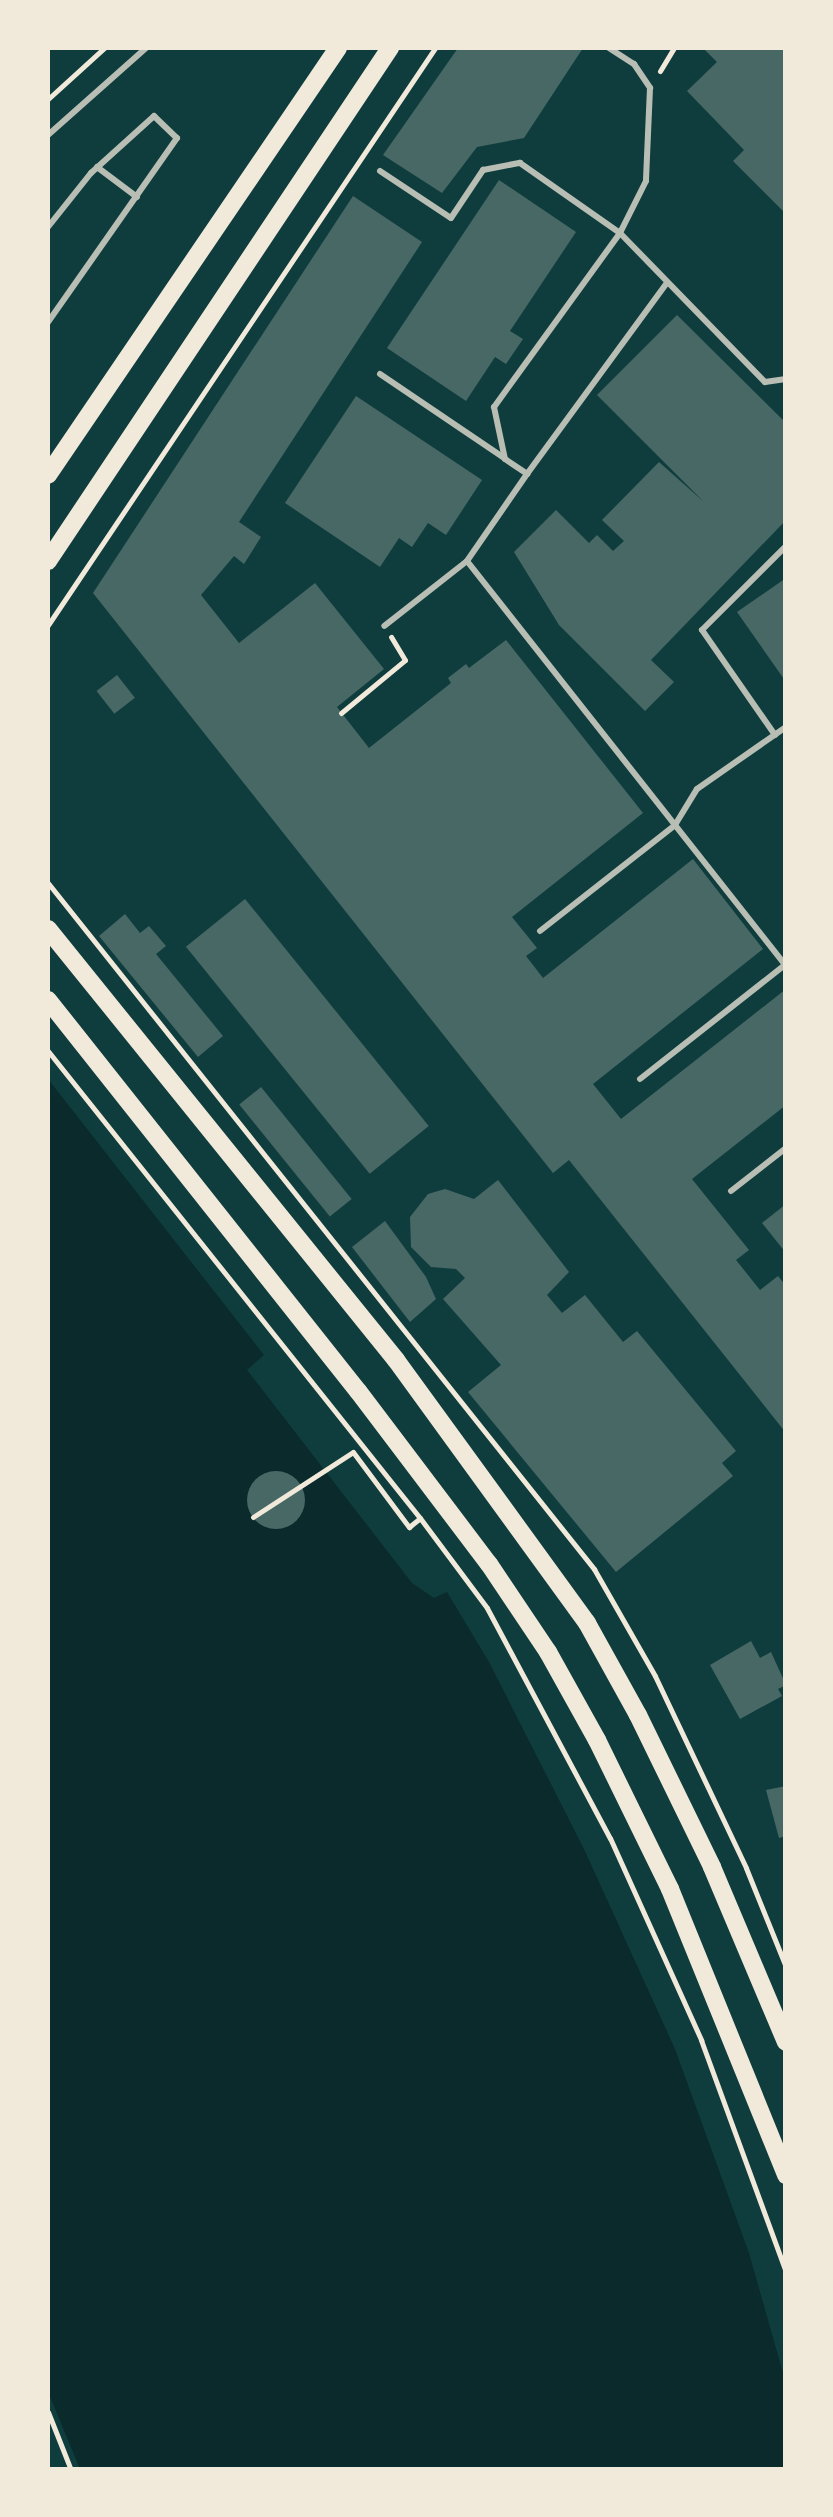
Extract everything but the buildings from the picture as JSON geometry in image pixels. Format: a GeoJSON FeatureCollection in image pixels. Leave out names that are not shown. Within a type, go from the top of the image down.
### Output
{"type":"FeatureCollection","features":[{"type":"Feature","properties":{"kind":"main road"},"geometry":{"type":"LineString","coordinates":[[48,476],[338,48]]}},
{"type":"Feature","properties":{"kind":"main road"},"geometry":{"type":"LineString","coordinates":[[48,561],[390,48]]}},
{"type":"Feature","properties":{"kind":"main road"},"geometry":{"type":"LineString","coordinates":[[48,929],[396,1360],[587,1623],[638,1715],[712,1867],[786,2042]]}},
{"type":"Feature","properties":{"kind":"main road"},"geometry":{"type":"LineString","coordinates":[[48,1000],[358,1391],[489,1564],[548,1652],[597,1740],[670,1889],[786,2174]]}},
{"type":"Feature","properties":{"kind":"lane"},"geometry":{"type":"LineString","coordinates":[[48,135],[146,48]]}},
{"type":"Feature","properties":{"kind":"lane"},"geometry":{"type":"LineString","coordinates":[[609,48],[634,64]]}},
{"type":"Feature","properties":{"kind":"lane"},"geometry":{"type":"LineString","coordinates":[[505,459],[494,407],[620,233],[646,182],[650,88],[624,48]]}},
{"type":"Feature","properties":{"kind":"lane"},"geometry":{"type":"LineString","coordinates":[[48,228],[97,166],[154,116],[178,138],[48,322]]}},
{"type":"Feature","properties":{"kind":"lane"},"geometry":{"type":"LineString","coordinates":[[380,171],[451,218],[483,170],[520,163],[620,233],[765,382],[786,379]]}},
{"type":"Feature","properties":{"kind":"lane"},"geometry":{"type":"LineString","coordinates":[[97,166],[137,197]]}},
{"type":"Feature","properties":{"kind":"lane"},"geometry":{"type":"LineString","coordinates":[[384,626],[467,560],[667,284]]}},
{"type":"Feature","properties":{"kind":"lane"},"geometry":{"type":"LineString","coordinates":[[380,374],[527,474]]}},
{"type":"Feature","properties":{"kind":"lane"},"geometry":{"type":"LineString","coordinates":[[774,735],[702,630],[786,546]]}},
{"type":"Feature","properties":{"kind":"lane"},"geometry":{"type":"LineString","coordinates":[[467,560],[785,965],[640,1078]]}},
{"type":"Feature","properties":{"kind":"lane"},"geometry":{"type":"LineString","coordinates":[[540,932],[675,826],[697,789],[786,727]]}},
{"type":"Feature","properties":{"kind":"lane"},"geometry":{"type":"LineString","coordinates":[[731,1190],[786,1148]]}},
{"type":"Feature","properties":{"kind":"path"},"geometry":{"type":"LineString","coordinates":[[48,99],[104,48]]}},
{"type":"Feature","properties":{"kind":"path"},"geometry":{"type":"LineString","coordinates":[[48,625],[435,48]]}},
{"type":"Feature","properties":{"kind":"path"},"geometry":{"type":"LineString","coordinates":[[650,88],[674,48]]}},
{"type":"Feature","properties":{"kind":"path"},"geometry":{"type":"LineString","coordinates":[[342,712],[405,660],[384,626]]}},
{"type":"Feature","properties":{"kind":"path"},"geometry":{"type":"LineString","coordinates":[[48,1051],[420,1518],[487,1608],[521,1665],[610,1838],[701,2040],[786,2272]]}},
{"type":"Feature","properties":{"kind":"path"},"geometry":{"type":"LineString","coordinates":[[254,1517],[353,1452],[409,1527],[420,1518]]}},
{"type":"Feature","properties":{"kind":"path"},"geometry":{"type":"LineString","coordinates":[[48,2412],[71,2470]]}},
{"type":"Feature","properties":{"kind":"water"},"geometry":{"type":"Polygon","coordinates":[[[48,1079],[264,1355],[247,1370],[412,1583],[434,1598],[447,1592],[489,1662],[584,1849],[675,2049],[749,2253],[785,2380],[785,2469],[80,2469],[48,2392],[48,1079]]]}}]}
